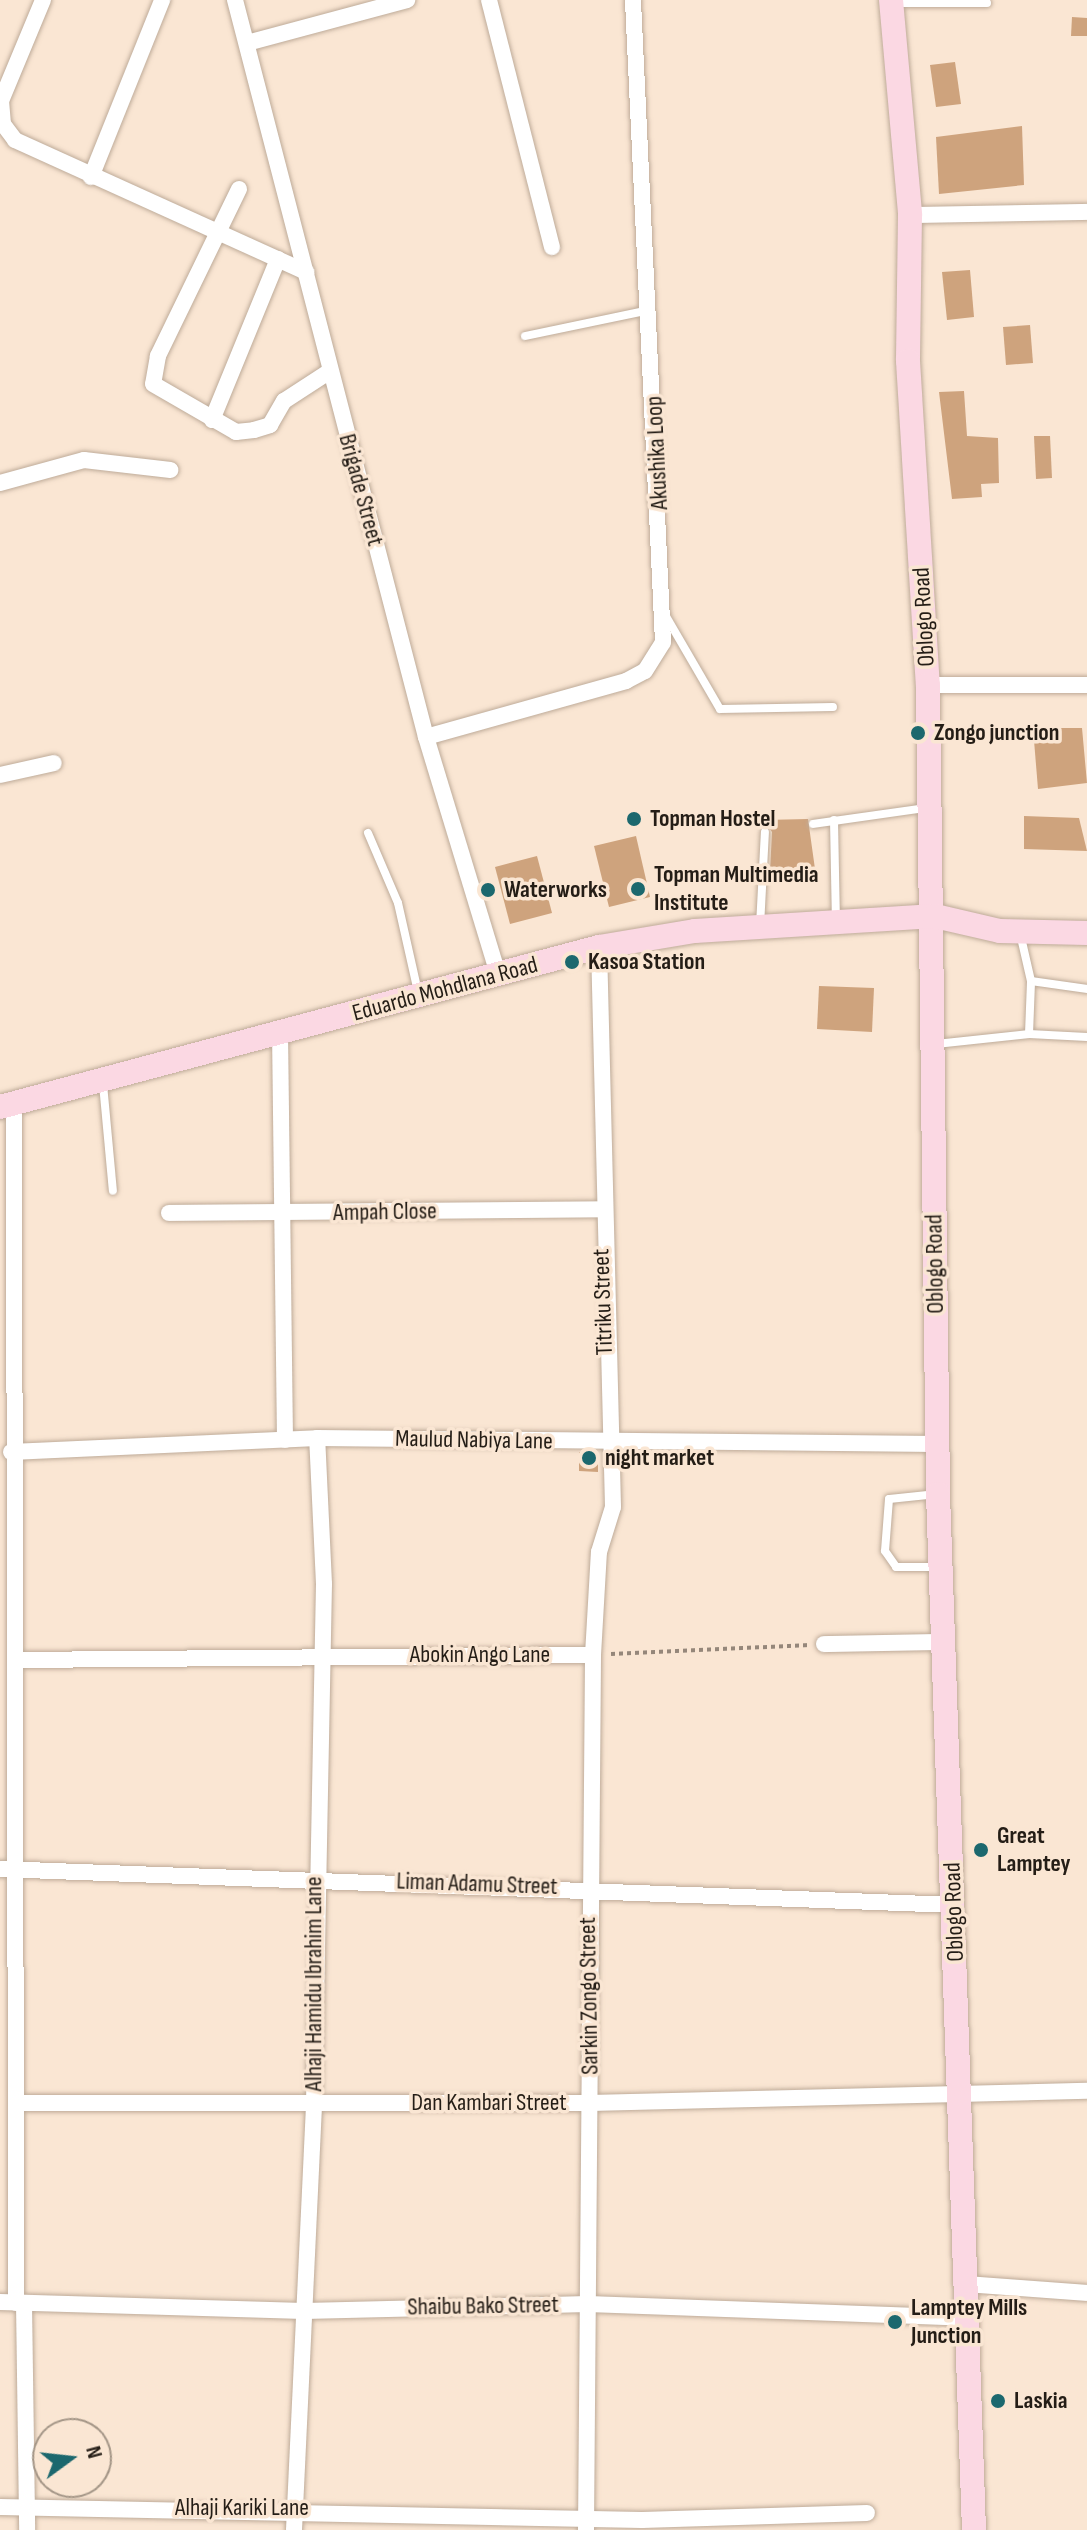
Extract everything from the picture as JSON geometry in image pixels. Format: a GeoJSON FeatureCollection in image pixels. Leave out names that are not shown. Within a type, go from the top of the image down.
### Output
{"type":"FeatureCollection","features":[{"type":"Feature","properties":{"kind":"main road","name":"Oblogo Road"},"geometry":{"type":"LineString","coordinates":[[891,2],[910,215],[908,361],[928,685],[926,808],[935,916],[938,1494],[963,2096],[966,2318],[974,2530]]}},
{"type":"Feature","properties":{"kind":"main road","name":"Eduardo Mohdlana Road"},"geometry":{"type":"LineString","coordinates":[[7,1106],[280,1031],[499,977],[599,947],[760,927],[836,927],[935,916],[1019,932],[1087,933]]}},
{"type":"Feature","properties":{"kind":"street"},"geometry":{"type":"LineString","coordinates":[[43,0],[1,101],[3,124],[15,140],[91,177],[216,227],[306,272]]}},
{"type":"Feature","properties":{"kind":"street","name":"Brigade Street"},"geometry":{"type":"LineString","coordinates":[[235,0],[426,737],[499,977]]}},
{"type":"Feature","properties":{"kind":"street"},"geometry":{"type":"LineString","coordinates":[[247,43],[407,0]]}},
{"type":"Feature","properties":{"kind":"street"},"geometry":{"type":"LineString","coordinates":[[489,0],[552,247]]}},
{"type":"Feature","properties":{"kind":"street","name":"Akushika Loop"},"geometry":{"type":"LineString","coordinates":[[426,737],[645,671],[660,650],[666,617],[633,0]]}},
{"type":"Feature","properties":{"kind":"street"},"geometry":{"type":"LineString","coordinates":[[91,177],[154,2]]}},
{"type":"Feature","properties":{"kind":"street"},"geometry":{"type":"LineString","coordinates":[[239,189],[216,227],[151,374],[169,399],[236,432],[270,425],[284,401],[330,371]]}},
{"type":"Feature","properties":{"kind":"street"},"geometry":{"type":"LineString","coordinates":[[910,215],[1087,212]]}},
{"type":"Feature","properties":{"kind":"street"},"geometry":{"type":"LineString","coordinates":[[212,420],[278,259]]}},
{"type":"Feature","properties":{"kind":"street"},"geometry":{"type":"LineString","coordinates":[[0,483],[84,460],[170,470]]}},
{"type":"Feature","properties":{"kind":"street"},"geometry":{"type":"LineString","coordinates":[[928,685],[1087,685]]}},
{"type":"Feature","properties":{"kind":"street"},"geometry":{"type":"LineString","coordinates":[[0,775],[54,763]]}},
{"type":"Feature","properties":{"kind":"street","name":"Titriku Street"},"geometry":{"type":"LineString","coordinates":[[593,1655],[599,1552],[613,1507],[600,1209],[599,947]]}},
{"type":"Feature","properties":{"kind":"street"},"geometry":{"type":"LineString","coordinates":[[280,1031],[286,1213],[285,1440]]}},
{"type":"Feature","properties":{"kind":"street"},"geometry":{"type":"LineString","coordinates":[[7,1106],[18,1870],[13,2302],[27,2530]]}},
{"type":"Feature","properties":{"kind":"street","name":"Ampah Close"},"geometry":{"type":"LineString","coordinates":[[169,1213],[600,1209]]}},
{"type":"Feature","properties":{"kind":"street","name":"Maulud Nabiya Lane"},"geometry":{"type":"LineString","coordinates":[[11,1452],[317,1438],[937,1444]]}},
{"type":"Feature","properties":{"kind":"street","name":"Alhaji Hamidu Ibrahim Lane"},"geometry":{"type":"LineString","coordinates":[[294,2530],[314,2104],[313,1880],[320,1655],[317,1438]]}},
{"type":"Feature","properties":{"kind":"street"},"geometry":{"type":"LineString","coordinates":[[824,1644],[943,1642]]}},
{"type":"Feature","properties":{"kind":"street","name":"Abokin Ango Lane"},"geometry":{"type":"LineString","coordinates":[[16,1660],[593,1655]]}},
{"type":"Feature","properties":{"kind":"street","name":"Sarkin Zongo Street"},"geometry":{"type":"LineString","coordinates":[[586,2522],[590,2103],[587,1888],[593,1655]]}},
{"type":"Feature","properties":{"kind":"street","name":"Liman Adamu Street"},"geometry":{"type":"LineString","coordinates":[[0,1869],[587,1888],[954,1905]]}},
{"type":"Feature","properties":{"kind":"street","name":"Dan Kambari Street"},"geometry":{"type":"LineString","coordinates":[[16,2103],[590,2103],[1087,2091]]}},
{"type":"Feature","properties":{"kind":"street"},"geometry":{"type":"LineString","coordinates":[[967,2284],[1087,2293]]}},
{"type":"Feature","properties":{"kind":"street","name":"Shaibu Bako Street"},"geometry":{"type":"LineString","coordinates":[[13,2302],[304,2311],[588,2304],[966,2318]]}},
{"type":"Feature","properties":{"kind":"street","name":"Alhaji Kariki Lane"},"geometry":{"type":"LineString","coordinates":[[0,2507],[293,2508],[586,2522],[867,2513]]}},
{"type":"Feature","properties":{"kind":"lane"},"geometry":{"type":"LineString","coordinates":[[891,2],[987,3]]}},
{"type":"Feature","properties":{"kind":"lane"},"geometry":{"type":"LineString","coordinates":[[525,336],[650,309]]}},
{"type":"Feature","properties":{"kind":"lane"},"geometry":{"type":"LineString","coordinates":[[666,617],[720,709],[833,707]]}},
{"type":"Feature","properties":{"kind":"lane"},"geometry":{"type":"LineString","coordinates":[[813,824],[926,808]]}},
{"type":"Feature","properties":{"kind":"lane"},"geometry":{"type":"LineString","coordinates":[[834,820],[836,927]]}},
{"type":"Feature","properties":{"kind":"lane"},"geometry":{"type":"LineString","coordinates":[[760,927],[765,832]]}},
{"type":"Feature","properties":{"kind":"lane"},"geometry":{"type":"LineString","coordinates":[[368,833],[398,903],[420,997]]}},
{"type":"Feature","properties":{"kind":"lane"},"geometry":{"type":"LineString","coordinates":[[1019,932],[1031,981],[1029,1034]]}},
{"type":"Feature","properties":{"kind":"lane"},"geometry":{"type":"LineString","coordinates":[[1031,981],[1087,989]]}},
{"type":"Feature","properties":{"kind":"lane"},"geometry":{"type":"LineString","coordinates":[[936,1044],[1029,1034],[1087,1037]]}},
{"type":"Feature","properties":{"kind":"lane"},"geometry":{"type":"LineString","coordinates":[[103,1080],[113,1191]]}},
{"type":"Feature","properties":{"kind":"lane"},"geometry":{"type":"LineString","coordinates":[[938,1494],[889,1499],[885,1551],[896,1567],[940,1567]]}},
{"type":"Feature","properties":{"kind":"path"},"geometry":{"type":"LineString","coordinates":[[593,1655],[824,1644]]}},
{"type":"Feature","properties":{"kind":"building"},"geometry":{"type":"Polygon","coordinates":[[[1072,17],[1087,18],[1087,36],[1071,36],[1072,17]]]}},
{"type":"Feature","properties":{"kind":"building"},"geometry":{"type":"Polygon","coordinates":[[[955,62],[961,104],[936,107],[930,65],[955,62]]]}},
{"type":"Feature","properties":{"kind":"building"},"geometry":{"type":"Polygon","coordinates":[[[1022,126],[1024,185],[939,194],[936,137],[1022,126]]]}},
{"type":"Feature","properties":{"kind":"building"},"geometry":{"type":"Polygon","coordinates":[[[970,270],[974,317],[947,320],[942,272],[970,270]]]}},
{"type":"Feature","properties":{"kind":"building"},"geometry":{"type":"Polygon","coordinates":[[[1030,325],[1033,363],[1006,365],[1003,327],[1030,325]]]}},
{"type":"Feature","properties":{"kind":"building"},"geometry":{"type":"Polygon","coordinates":[[[964,391],[967,436],[998,438],[999,483],[981,484],[982,497],[952,499],[939,392],[964,391]]]}},
{"type":"Feature","properties":{"kind":"building"},"geometry":{"type":"Polygon","coordinates":[[[1034,436],[1050,436],[1052,478],[1036,479],[1034,436]]]}},
{"type":"Feature","properties":{"kind":"building"},"geometry":{"type":"Polygon","coordinates":[[[1033,728],[1082,728],[1087,783],[1038,789],[1033,728]]]}},
{"type":"Feature","properties":{"kind":"building"},"geometry":{"type":"Polygon","coordinates":[[[1024,816],[1079,818],[1087,851],[1024,849],[1024,816]]]}},
{"type":"Feature","properties":{"kind":"building"},"geometry":{"type":"Polygon","coordinates":[[[808,819],[815,869],[770,871],[772,832],[764,820],[808,819]]]}},
{"type":"Feature","properties":{"kind":"building"},"geometry":{"type":"Polygon","coordinates":[[[636,836],[650,897],[609,907],[594,846],[636,836]]]}},
{"type":"Feature","properties":{"kind":"building"},"geometry":{"type":"Polygon","coordinates":[[[537,856],[552,913],[510,924],[495,867],[537,856]]]}},
{"type":"Feature","properties":{"kind":"building"},"geometry":{"type":"Polygon","coordinates":[[[819,986],[874,988],[872,1032],[817,1029],[819,986]]]}},
{"type":"Feature","properties":{"kind":"building","name":"night market"},"geometry":{"type":"Polygon","coordinates":[[[579,1452],[598,1452],[598,1472],[579,1471],[579,1452]]]}},
{"type":"Feature","properties":{"kind":"place","name":"Zongo junction"},"geometry":{"type":"Point","coordinates":[918,733]}},
{"type":"Feature","properties":{"kind":"place","name":"Topman Hostel"},"geometry":{"type":"Point","coordinates":[634,819]}},
{"type":"Feature","properties":{"kind":"place","name":"Topman Multimedia Institute"},"geometry":{"type":"Point","coordinates":[638,889]}},
{"type":"Feature","properties":{"kind":"place","name":"Waterworks"},"geometry":{"type":"Point","coordinates":[488,890]}},
{"type":"Feature","properties":{"kind":"place","name":"Kasoa Station"},"geometry":{"type":"Point","coordinates":[572,962]}},
{"type":"Feature","properties":{"kind":"place","name":"night market"},"geometry":{"type":"Point","coordinates":[589,1458]}},
{"type":"Feature","properties":{"kind":"place","name":"Great Lamptey"},"geometry":{"type":"Point","coordinates":[981,1850]}},
{"type":"Feature","properties":{"kind":"place","name":"Lamptey Mills Junction"},"geometry":{"type":"Point","coordinates":[895,2322]}},
{"type":"Feature","properties":{"kind":"place","name":"Laskia"},"geometry":{"type":"Point","coordinates":[998,2401]}}]}
